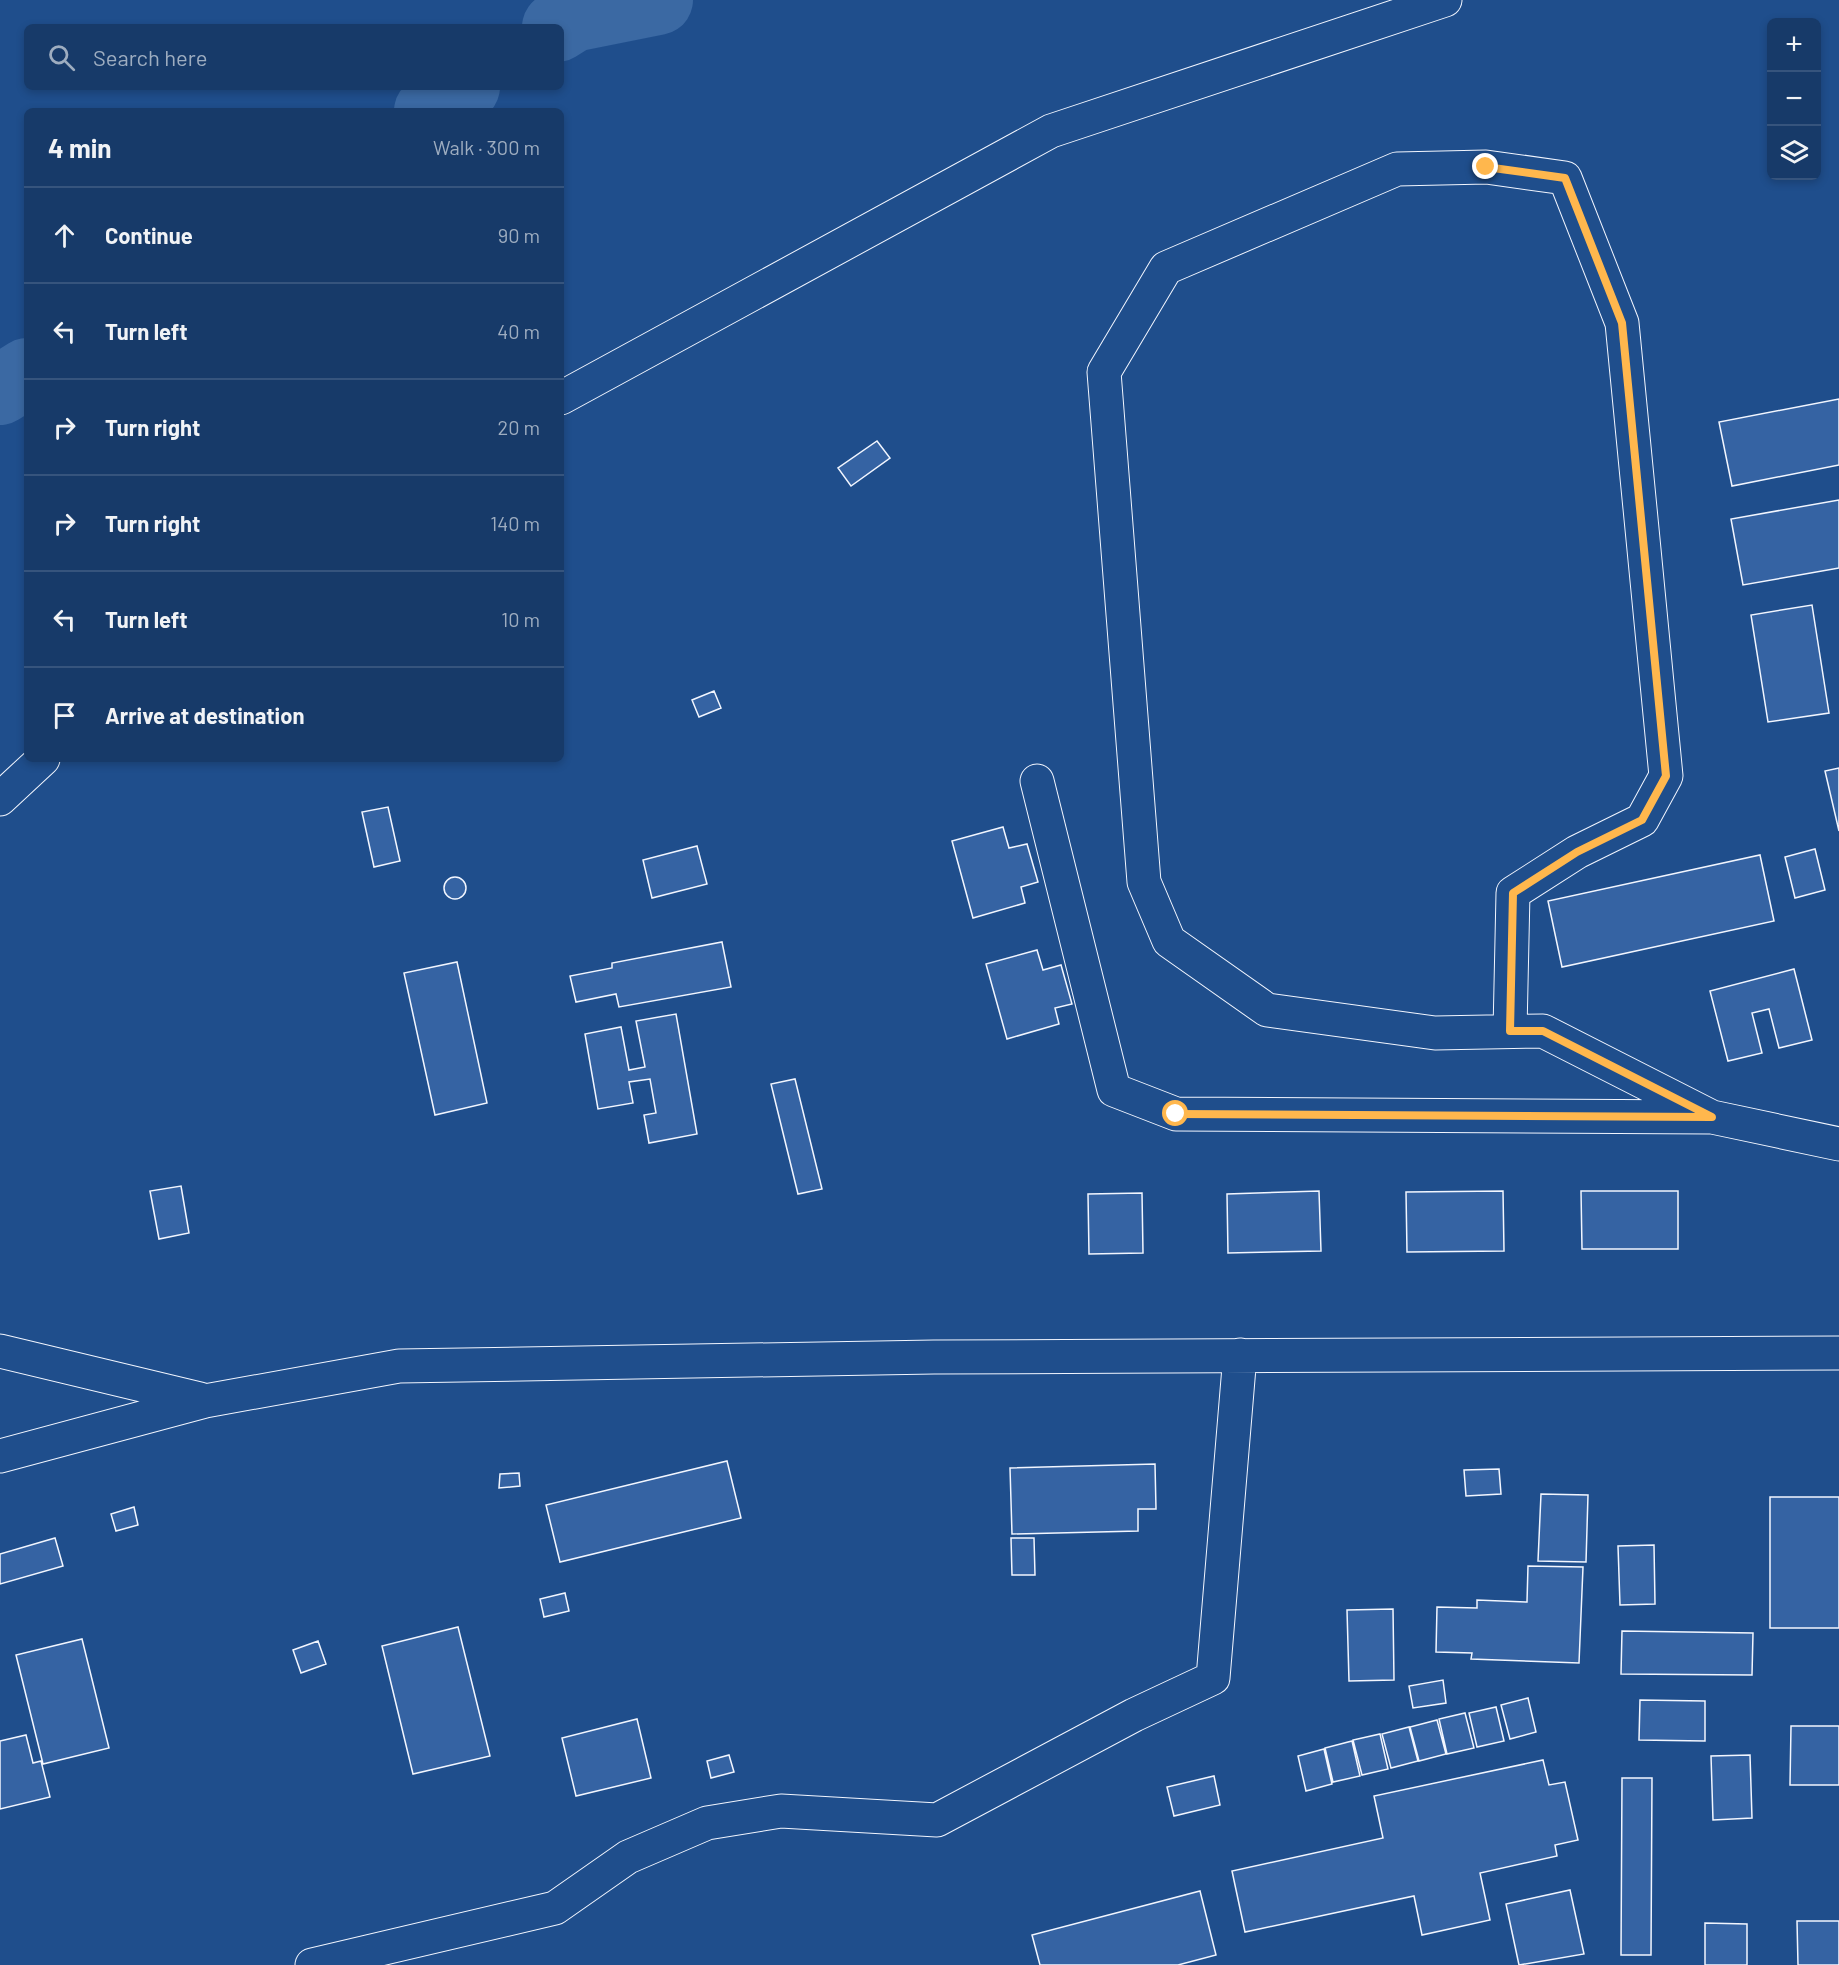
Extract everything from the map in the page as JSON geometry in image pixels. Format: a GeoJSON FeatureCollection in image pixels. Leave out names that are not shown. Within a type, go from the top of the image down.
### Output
{"type":"FeatureCollection","features":[{"type":"Feature","properties":{"kind":"street"},"geometry":{"type":"LineString","coordinates":[[564,396],[1051,130],[1445,0]]}},
{"type":"Feature","properties":{"kind":"street"},"geometry":{"type":"LineString","coordinates":[[1510,1031],[1513,893],[1577,852],[1642,820],[1666,776],[1622,323],[1565,178],[1486,167],[1397,169],[1166,268],[1104,372],[1144,882],[1169,941],[1268,1010],[1435,1033],[1543,1031],[1712,1117]]}},
{"type":"Feature","properties":{"kind":"street"},"geometry":{"type":"LineString","coordinates":[[0,799],[40,762]]}},
{"type":"Feature","properties":{"kind":"street"},"geometry":{"type":"LineString","coordinates":[[1037,781],[1114,1090],[1176,1114],[1712,1117],[1839,1144]]}},
{"type":"Feature","properties":{"kind":"street"},"geometry":{"type":"LineString","coordinates":[[0,1351],[205,1401]]}},
{"type":"Feature","properties":{"kind":"street"},"geometry":{"type":"LineString","coordinates":[[0,1456],[205,1401],[399,1366],[1240,1355],[1839,1353]]}},
{"type":"Feature","properties":{"kind":"street"},"geometry":{"type":"LineString","coordinates":[[312,1965],[555,1908],[628,1857],[707,1823],[781,1811],[937,1820],[1134,1715],[1213,1678],[1240,1355]]}},
{"type":"Feature","properties":{"kind":"building"},"geometry":{"type":"Polygon","coordinates":[[[1839,399],[1839,465],[1732,486],[1719,422],[1839,399]]]}},
{"type":"Feature","properties":{"kind":"building"},"geometry":{"type":"Polygon","coordinates":[[[877,441],[890,458],[851,486],[838,468],[877,441]]]}},
{"type":"Feature","properties":{"kind":"building"},"geometry":{"type":"Polygon","coordinates":[[[1839,500],[1839,568],[1743,585],[1731,519],[1839,500]]]}},
{"type":"Feature","properties":{"kind":"building"},"geometry":{"type":"Polygon","coordinates":[[[1812,605],[1829,713],[1768,722],[1751,615],[1812,605]]]}},
{"type":"Feature","properties":{"kind":"building"},"geometry":{"type":"Polygon","coordinates":[[[714,691],[721,708],[699,717],[692,700],[714,691]]]}},
{"type":"Feature","properties":{"kind":"building"},"geometry":{"type":"Polygon","coordinates":[[[1839,768],[1839,831],[1825,771],[1839,768]]]}},
{"type":"Feature","properties":{"kind":"building"},"geometry":{"type":"Polygon","coordinates":[[[388,807],[400,861],[374,867],[362,812],[388,807]]]}},
{"type":"Feature","properties":{"kind":"building"},"geometry":{"type":"Polygon","coordinates":[[[1003,827],[1009,848],[1027,844],[1038,882],[1021,887],[1025,903],[973,918],[952,841],[1003,827]]]}},
{"type":"Feature","properties":{"kind":"building"},"geometry":{"type":"Polygon","coordinates":[[[697,846],[707,884],[652,898],[643,860],[697,846]]]}},
{"type":"Feature","properties":{"kind":"building"},"geometry":{"type":"Polygon","coordinates":[[[1815,849],[1825,890],[1795,898],[1785,857],[1815,849]]]}},
{"type":"Feature","properties":{"kind":"building"},"geometry":{"type":"Polygon","coordinates":[[[1760,855],[1774,921],[1562,967],[1548,901],[1760,855]]]}},
{"type":"Feature","properties":{"kind":"building"},"geometry":{"type":"Polygon","coordinates":[[[455,877],[463,880],[466,888],[463,896],[455,899],[447,896],[444,888],[447,880],[455,877]]]}},
{"type":"Feature","properties":{"kind":"building"},"geometry":{"type":"Polygon","coordinates":[[[722,942],[731,987],[619,1007],[616,994],[576,1002],[570,976],[612,968],[612,963],[722,942]]]}},
{"type":"Feature","properties":{"kind":"building"},"geometry":{"type":"Polygon","coordinates":[[[1037,950],[1043,970],[1061,965],[1072,1004],[1055,1008],[1059,1024],[1007,1039],[986,964],[1037,950]]]}},
{"type":"Feature","properties":{"kind":"building"},"geometry":{"type":"Polygon","coordinates":[[[457,962],[487,1103],[435,1115],[404,973],[457,962]]]}},
{"type":"Feature","properties":{"kind":"building"},"geometry":{"type":"Polygon","coordinates":[[[1794,969],[1812,1040],[1779,1048],[1769,1009],[1752,1013],[1762,1053],[1728,1061],[1710,991],[1794,969]]]}},
{"type":"Feature","properties":{"kind":"building"},"geometry":{"type":"Polygon","coordinates":[[[676,1014],[697,1134],[649,1143],[644,1115],[656,1113],[650,1079],[629,1082],[633,1103],[598,1109],[585,1034],[621,1027],[629,1070],[645,1067],[636,1021],[676,1014]]]}},
{"type":"Feature","properties":{"kind":"building"},"geometry":{"type":"Polygon","coordinates":[[[795,1079],[822,1189],[798,1194],[771,1084],[795,1079]]]}},
{"type":"Feature","properties":{"kind":"building"},"geometry":{"type":"Polygon","coordinates":[[[181,1186],[189,1233],[159,1239],[150,1191],[181,1186]]]}},
{"type":"Feature","properties":{"kind":"building"},"geometry":{"type":"Polygon","coordinates":[[[1319,1191],[1321,1251],[1228,1253],[1227,1194],[1319,1191]]]}},
{"type":"Feature","properties":{"kind":"building"},"geometry":{"type":"Polygon","coordinates":[[[1503,1191],[1504,1251],[1407,1252],[1406,1192],[1503,1191]]]}},
{"type":"Feature","properties":{"kind":"building"},"geometry":{"type":"Polygon","coordinates":[[[1581,1191],[1678,1191],[1678,1249],[1582,1249],[1581,1191]]]}},
{"type":"Feature","properties":{"kind":"building"},"geometry":{"type":"Polygon","coordinates":[[[1142,1193],[1143,1253],[1089,1254],[1088,1194],[1142,1193]]]}},
{"type":"Feature","properties":{"kind":"building"},"geometry":{"type":"Polygon","coordinates":[[[727,1461],[741,1518],[560,1562],[546,1505],[727,1461]]]}},
{"type":"Feature","properties":{"kind":"building"},"geometry":{"type":"Polygon","coordinates":[[[1155,1464],[1156,1509],[1138,1509],[1138,1531],[1012,1534],[1010,1468],[1155,1464]]]}},
{"type":"Feature","properties":{"kind":"building"},"geometry":{"type":"Polygon","coordinates":[[[1499,1469],[1501,1494],[1466,1496],[1464,1470],[1499,1469]]]}},
{"type":"Feature","properties":{"kind":"building"},"geometry":{"type":"Polygon","coordinates":[[[519,1473],[520,1486],[499,1488],[500,1474],[519,1473]]]}},
{"type":"Feature","properties":{"kind":"building"},"geometry":{"type":"Polygon","coordinates":[[[1541,1494],[1588,1495],[1586,1562],[1538,1561],[1541,1494]]]}},
{"type":"Feature","properties":{"kind":"building"},"geometry":{"type":"Polygon","coordinates":[[[1770,1497],[1839,1497],[1839,1628],[1770,1628],[1770,1497]]]}},
{"type":"Feature","properties":{"kind":"building"},"geometry":{"type":"Polygon","coordinates":[[[134,1507],[138,1525],[116,1531],[111,1514],[134,1507]]]}},
{"type":"Feature","properties":{"kind":"building"},"geometry":{"type":"Polygon","coordinates":[[[55,1538],[63,1566],[0,1584],[0,1554],[55,1538]]]}},
{"type":"Feature","properties":{"kind":"building"},"geometry":{"type":"Polygon","coordinates":[[[1011,1538],[1034,1538],[1035,1575],[1012,1575],[1011,1538]]]}},
{"type":"Feature","properties":{"kind":"building"},"geometry":{"type":"Polygon","coordinates":[[[1654,1545],[1655,1604],[1620,1605],[1618,1546],[1654,1545]]]}},
{"type":"Feature","properties":{"kind":"building"},"geometry":{"type":"Polygon","coordinates":[[[1528,1566],[1583,1567],[1579,1663],[1471,1659],[1472,1653],[1436,1652],[1437,1607],[1477,1608],[1477,1600],[1527,1602],[1528,1566]]]}},
{"type":"Feature","properties":{"kind":"building"},"geometry":{"type":"Polygon","coordinates":[[[565,1593],[569,1611],[544,1617],[540,1599],[565,1593]]]}},
{"type":"Feature","properties":{"kind":"building"},"geometry":{"type":"Polygon","coordinates":[[[1393,1609],[1394,1680],[1349,1681],[1347,1610],[1393,1609]]]}},
{"type":"Feature","properties":{"kind":"building"},"geometry":{"type":"Polygon","coordinates":[[[458,1627],[490,1756],[413,1774],[382,1646],[458,1627]]]}},
{"type":"Feature","properties":{"kind":"building"},"geometry":{"type":"Polygon","coordinates":[[[1622,1631],[1753,1633],[1752,1675],[1621,1674],[1622,1631]]]}},
{"type":"Feature","properties":{"kind":"building"},"geometry":{"type":"Polygon","coordinates":[[[82,1639],[109,1748],[43,1764],[16,1655],[82,1639]]]}},
{"type":"Feature","properties":{"kind":"building"},"geometry":{"type":"Polygon","coordinates":[[[318,1641],[326,1664],[301,1673],[293,1650],[318,1641]]]}},
{"type":"Feature","properties":{"kind":"building"},"geometry":{"type":"Polygon","coordinates":[[[1443,1680],[1446,1703],[1413,1708],[1409,1686],[1443,1680]]]}},
{"type":"Feature","properties":{"kind":"building"},"geometry":{"type":"Polygon","coordinates":[[[1528,1698],[1536,1732],[1510,1739],[1501,1705],[1528,1698]]]}},
{"type":"Feature","properties":{"kind":"building"},"geometry":{"type":"Polygon","coordinates":[[[1640,1700],[1705,1701],[1705,1741],[1639,1740],[1640,1700]]]}},
{"type":"Feature","properties":{"kind":"building"},"geometry":{"type":"Polygon","coordinates":[[[1496,1707],[1504,1741],[1477,1747],[1469,1713],[1496,1707]]]}},
{"type":"Feature","properties":{"kind":"building"},"geometry":{"type":"Polygon","coordinates":[[[1465,1713],[1474,1748],[1447,1754],[1439,1719],[1465,1713]]]}},
{"type":"Feature","properties":{"kind":"building"},"geometry":{"type":"Polygon","coordinates":[[[637,1719],[651,1778],[576,1796],[562,1738],[637,1719]]]}},
{"type":"Feature","properties":{"kind":"building"},"geometry":{"type":"Polygon","coordinates":[[[1437,1720],[1446,1754],[1419,1761],[1410,1727],[1437,1720]]]}},
{"type":"Feature","properties":{"kind":"building"},"geometry":{"type":"Polygon","coordinates":[[[1791,1726],[1839,1726],[1839,1785],[1790,1785],[1791,1726]]]}},
{"type":"Feature","properties":{"kind":"building"},"geometry":{"type":"Polygon","coordinates":[[[1409,1727],[1418,1761],[1391,1768],[1382,1734],[1409,1727]]]}},
{"type":"Feature","properties":{"kind":"building"},"geometry":{"type":"Polygon","coordinates":[[[1380,1734],[1388,1769],[1362,1775],[1353,1740],[1380,1734]]]}},
{"type":"Feature","properties":{"kind":"building"},"geometry":{"type":"Polygon","coordinates":[[[26,1735],[33,1763],[41,1761],[50,1797],[0,1809],[0,1741],[26,1735]]]}},
{"type":"Feature","properties":{"kind":"building"},"geometry":{"type":"Polygon","coordinates":[[[1352,1741],[1360,1776],[1333,1782],[1325,1748],[1352,1741]]]}},
{"type":"Feature","properties":{"kind":"building"},"geometry":{"type":"Polygon","coordinates":[[[1324,1749],[1332,1784],[1306,1791],[1298,1756],[1324,1749]]]}},
{"type":"Feature","properties":{"kind":"building"},"geometry":{"type":"Polygon","coordinates":[[[729,1755],[734,1772],[711,1778],[707,1761],[729,1755]]]}},
{"type":"Feature","properties":{"kind":"building"},"geometry":{"type":"Polygon","coordinates":[[[1750,1755],[1752,1818],[1713,1820],[1711,1756],[1750,1755]]]}},
{"type":"Feature","properties":{"kind":"building"},"geometry":{"type":"Polygon","coordinates":[[[1543,1760],[1549,1785],[1565,1782],[1578,1840],[1555,1845],[1557,1856],[1480,1873],[1490,1920],[1422,1935],[1414,1896],[1245,1932],[1232,1871],[1383,1838],[1374,1796],[1543,1760]]]}},
{"type":"Feature","properties":{"kind":"building"},"geometry":{"type":"Polygon","coordinates":[[[1214,1776],[1220,1805],[1174,1816],[1167,1787],[1214,1776]]]}},
{"type":"Feature","properties":{"kind":"building"},"geometry":{"type":"Polygon","coordinates":[[[1622,1778],[1652,1778],[1651,1955],[1621,1955],[1622,1778]]]}},
{"type":"Feature","properties":{"kind":"building"},"geometry":{"type":"Polygon","coordinates":[[[1570,1890],[1584,1954],[1519,1965],[1506,1904],[1570,1890]]]}},
{"type":"Feature","properties":{"kind":"building"},"geometry":{"type":"Polygon","coordinates":[[[1200,1891],[1216,1955],[1178,1965],[1040,1965],[1032,1935],[1200,1891]]]}},
{"type":"Feature","properties":{"kind":"building"},"geometry":{"type":"Polygon","coordinates":[[[1797,1921],[1839,1921],[1839,1965],[1798,1965],[1797,1921]]]}},
{"type":"Feature","properties":{"kind":"building"},"geometry":{"type":"Polygon","coordinates":[[[1705,1923],[1747,1924],[1747,1965],[1705,1965],[1705,1923]]]}},
{"type":"Feature","properties":{"kind":"waterway"},"geometry":{"type":"LineString","coordinates":[[562,24],[573,17],[658,0]]}},
{"type":"Feature","properties":{"kind":"waterway"},"geometry":{"type":"LineString","coordinates":[[434,108],[460,90]]}},
{"type":"Feature","properties":{"kind":"waterway"},"geometry":{"type":"LineString","coordinates":[[0,390],[24,375]]}},
{"type":"Feature","properties":{"kind":"route"},"geometry":{"type":"LineString","coordinates":[[1176,1114],[1712,1117],[1543,1031],[1510,1031],[1513,893],[1577,852],[1642,820],[1666,776],[1622,323],[1565,178],[1486,167]]}}]}
